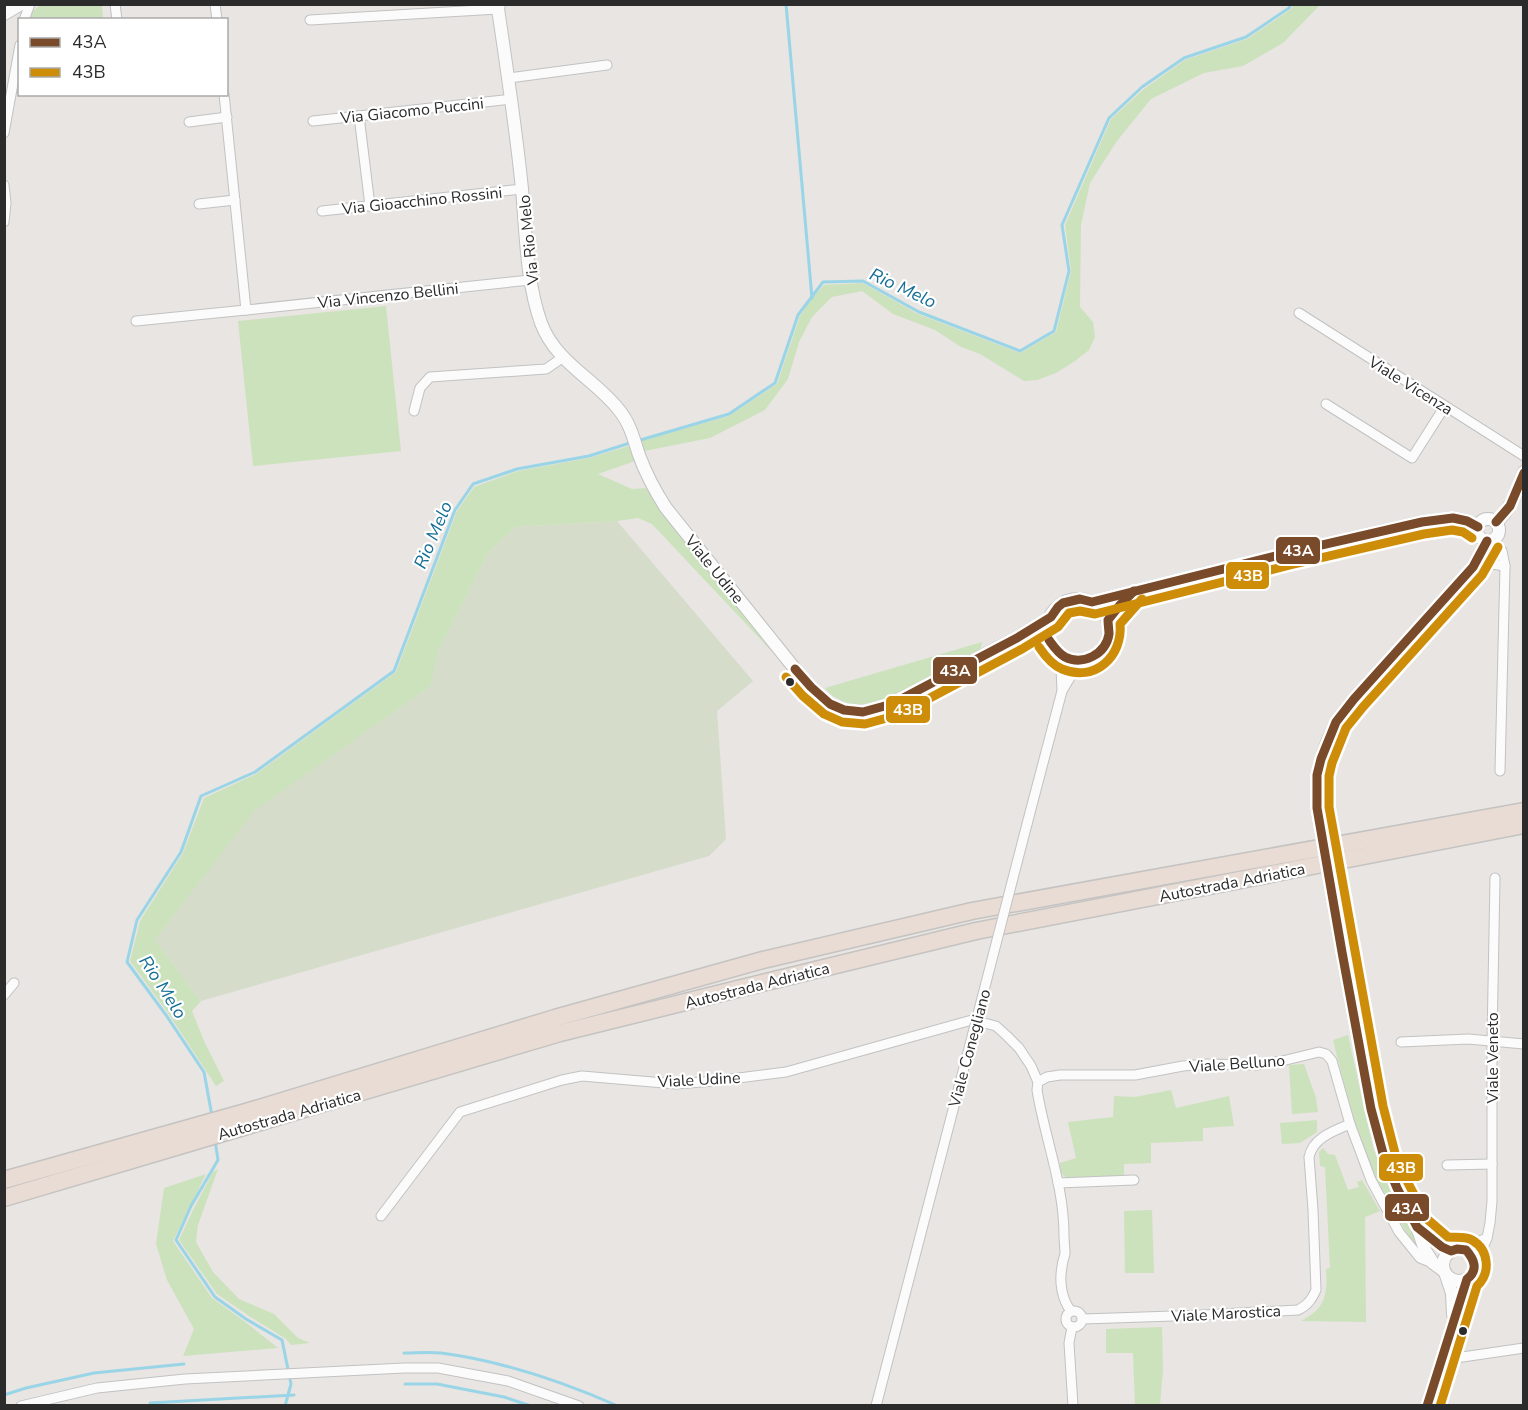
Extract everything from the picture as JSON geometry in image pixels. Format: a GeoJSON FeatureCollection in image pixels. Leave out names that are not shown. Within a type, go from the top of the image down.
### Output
{"type":"FeatureCollection","features":[{"type":"Feature","properties":{"kind":"highway","name":"Autostrada Adriatica"},"geometry":{"type":"LineString","coordinates":[[4,1180],[246,1112],[555,1018],[763,960],[972,911],[1524,811]]}},
{"type":"Feature","properties":{"kind":"highway","name":"Autostrada Adriatica"},"geometry":{"type":"LineString","coordinates":[[4,1198],[560,1033],[976,931],[1524,825]]}},
{"type":"Feature","properties":{"kind":"street"},"geometry":{"type":"LineString","coordinates":[[4,14],[21,4]]}},
{"type":"Feature","properties":{"kind":"street"},"geometry":{"type":"LineString","coordinates":[[310,20],[498,7]]}},
{"type":"Feature","properties":{"kind":"street","name":"Via Rio Melo"},"geometry":{"type":"LineString","coordinates":[[498,7],[512,99],[530,280],[542,324],[550,342],[562,358],[602,390],[621,412],[633,436]]}},
{"type":"Feature","properties":{"kind":"street"},"geometry":{"type":"LineString","coordinates":[[4,133],[18,56]]}},
{"type":"Feature","properties":{"kind":"street"},"geometry":{"type":"LineString","coordinates":[[509,78],[607,65]]}},
{"type":"Feature","properties":{"kind":"street"},"geometry":{"type":"LineString","coordinates":[[224,96],[246,310]]}},
{"type":"Feature","properties":{"kind":"street","name":"Via Giacomo Puccini"},"geometry":{"type":"LineString","coordinates":[[313,121],[512,99]]}},
{"type":"Feature","properties":{"kind":"street"},"geometry":{"type":"LineString","coordinates":[[358,116],[370,206]]}},
{"type":"Feature","properties":{"kind":"street"},"geometry":{"type":"LineString","coordinates":[[189,122],[227,117]]}},
{"type":"Feature","properties":{"kind":"street"},"geometry":{"type":"LineString","coordinates":[[4,185],[6,203],[4,222]]}},
{"type":"Feature","properties":{"kind":"street","name":"Via Gioacchino Rossini"},"geometry":{"type":"LineString","coordinates":[[322,211],[522,189]]}},
{"type":"Feature","properties":{"kind":"street"},"geometry":{"type":"LineString","coordinates":[[199,204],[235,201]]}},
{"type":"Feature","properties":{"kind":"street","name":"Via Vincenzo Bellini"},"geometry":{"type":"LineString","coordinates":[[136,321],[530,280]]}},
{"type":"Feature","properties":{"kind":"street","name":"Viale Vicenza"},"geometry":{"type":"LineString","coordinates":[[1299,313],[1524,456]]}},
{"type":"Feature","properties":{"kind":"street"},"geometry":{"type":"LineString","coordinates":[[414,411],[420,388],[430,376],[546,369],[562,358]]}},
{"type":"Feature","properties":{"kind":"street"},"geometry":{"type":"LineString","coordinates":[[1326,404],[1412,458],[1445,406]]}},
{"type":"Feature","properties":{"kind":"street","name":"Viale Udine"},"geometry":{"type":"LineString","coordinates":[[633,436],[654,490],[666,508],[795,669],[830,704],[844,710],[862,712],[891,704],[1017,638],[1050,616]]}},
{"type":"Feature","properties":{"kind":"street"},"geometry":{"type":"LineString","coordinates":[[1496,522],[1518,500],[1524,472]]}},
{"type":"Feature","properties":{"kind":"street"},"geometry":{"type":"LineString","coordinates":[[1092,602],[1422,522],[1453,518],[1467,521],[1478,527]]}},
{"type":"Feature","properties":{"kind":"street"},"geometry":{"type":"LineString","coordinates":[[1496,522],[1487,519],[1481,521],[1478,527],[1479,536],[1491,540],[1502,551],[1504,566],[1500,771]]}},
{"type":"Feature","properties":{"kind":"street"},"geometry":{"type":"LineString","coordinates":[[1412,1249],[1425,1250],[1466,1250],[1473,1258],[1471,1273],[1456,1281],[1433,1263],[1425,1250],[1417,1227],[1397,1188],[1378,1138],[1317,808],[1317,775],[1336,722],[1473,567],[1491,540],[1498,534],[1496,522]]}},
{"type":"Feature","properties":{"kind":"street"},"geometry":{"type":"LineString","coordinates":[[1473,567],[1491,564],[1504,566]]}},
{"type":"Feature","properties":{"kind":"street"},"geometry":{"type":"LineString","coordinates":[[1108,620],[1134,591]]}},
{"type":"Feature","properties":{"kind":"street"},"geometry":{"type":"LineString","coordinates":[[1080,599],[1092,602],[1102,609],[1108,620],[1109,632],[1106,644],[1099,653],[1088,659],[1070,660],[1059,654],[1052,645],[1047,628],[1050,616],[1068,601],[1080,599]]}},
{"type":"Feature","properties":{"kind":"street"},"geometry":{"type":"LineString","coordinates":[[1017,638],[1052,645]]}},
{"type":"Feature","properties":{"kind":"street","name":"Viale Conegliano"},"geometry":{"type":"LineString","coordinates":[[1052,645],[1061,668],[1062,691]]}},
{"type":"Feature","properties":{"kind":"street","name":"Viale Conegliano"},"geometry":{"type":"LineString","coordinates":[[876,1406],[1062,691],[1074,671],[1088,659]]}},
{"type":"Feature","properties":{"kind":"street","name":"Viale Veneto"},"geometry":{"type":"LineString","coordinates":[[1427,1406],[1471,1273],[1487,1238],[1490,1223],[1496,878]]}},
{"type":"Feature","properties":{"kind":"street"},"geometry":{"type":"LineString","coordinates":[[4,995],[14,983]]}},
{"type":"Feature","properties":{"kind":"street","name":"Viale Udine"},"geometry":{"type":"LineString","coordinates":[[381,1216],[460,1112],[562,1080],[582,1076],[676,1083],[773,1074],[972,1020],[996,1026],[1007,1036],[1019,1048],[1038,1082]]}},
{"type":"Feature","properties":{"kind":"street"},"geometry":{"type":"LineString","coordinates":[[1401,1042],[1468,1040],[1524,1044]]}},
{"type":"Feature","properties":{"kind":"street","name":"Viale Belluno"},"geometry":{"type":"LineString","coordinates":[[1038,1082],[1047,1077],[1060,1075],[1135,1076],[1184,1066],[1256,1065],[1318,1052],[1326,1054],[1332,1061],[1350,1124],[1371,1180],[1399,1232],[1420,1258],[1433,1263]]}},
{"type":"Feature","properties":{"kind":"street"},"geometry":{"type":"LineString","coordinates":[[1038,1082],[1037,1090],[1058,1183],[1064,1227],[1065,1254],[1061,1269],[1061,1285],[1066,1305],[1071,1311]]}},
{"type":"Feature","properties":{"kind":"street","name":"Viale Marostica"},"geometry":{"type":"LineString","coordinates":[[1083,1319],[1298,1310],[1306,1306],[1316,1290],[1310,1150],[1324,1137],[1350,1124]]}},
{"type":"Feature","properties":{"kind":"street"},"geometry":{"type":"LineString","coordinates":[[1447,1165],[1492,1164]]}},
{"type":"Feature","properties":{"kind":"street"},"geometry":{"type":"LineString","coordinates":[[1058,1183],[1134,1180]]}},
{"type":"Feature","properties":{"kind":"street"},"geometry":{"type":"LineString","coordinates":[[1417,1227],[1451,1249]]}},
{"type":"Feature","properties":{"kind":"street"},"geometry":{"type":"LineString","coordinates":[[1445,1273],[1443,1262],[1451,1249],[1487,1238]]}},
{"type":"Feature","properties":{"kind":"street","name":"Viale Veneto"},"geometry":{"type":"LineString","coordinates":[[1445,1273],[1452,1293],[1454,1324]]}},
{"type":"Feature","properties":{"kind":"street"},"geometry":{"type":"LineString","coordinates":[[1071,1311],[1077,1311],[1083,1319],[1077,1327],[1072,1327],[1066,1319],[1071,1311]]}},
{"type":"Feature","properties":{"kind":"street"},"geometry":{"type":"LineString","coordinates":[[1072,1327],[1069,1343],[1073,1406]]}},
{"type":"Feature","properties":{"kind":"street"},"geometry":{"type":"LineString","coordinates":[[1442,1360],[1524,1348]]}},
{"type":"Feature","properties":{"kind":"street"},"geometry":{"type":"LineString","coordinates":[[21,1406],[97,1388],[185,1379],[404,1368],[438,1368],[508,1381],[579,1406]]}},
{"type":"Feature","properties":{"kind":"green space"},"geometry":{"type":"Polygon","coordinates":[[[40,5],[102,5],[103,18],[30,18],[34,10],[40,5]]]}},
{"type":"Feature","properties":{"kind":"green space"},"geometry":{"type":"Polygon","coordinates":[[[1294,5],[1320,5],[1283,43],[1243,66],[1204,73],[1151,99],[1117,141],[1090,183],[1081,225],[1080,307],[1093,322],[1095,337],[1089,350],[1075,361],[1056,373],[1037,380],[1024,381],[980,354],[961,347],[935,330],[893,314],[862,291],[832,297],[812,317],[799,342],[788,379],[765,410],[710,438],[644,451],[640,441],[729,416],[777,384],[800,316],[824,285],[863,283],[918,314],[1020,353],[1056,332],[1071,271],[1065,225],[1111,119],[1144,89],[1185,60],[1247,39],[1294,5]]]}},
{"type":"Feature","properties":{"kind":"green space"},"geometry":{"type":"Polygon","coordinates":[[[386,306],[401,451],[253,466],[238,321],[386,306]]]}},
{"type":"Feature","properties":{"kind":"green space"},"geometry":{"type":"Polygon","coordinates":[[[629,446],[635,461],[598,474],[632,489],[646,488],[664,516],[779,659],[652,524],[638,518],[516,527],[489,552],[439,650],[431,686],[255,811],[155,940],[201,1001],[192,1011],[224,1081],[216,1086],[168,1013],[130,961],[140,921],[183,853],[204,798],[256,774],[396,672],[457,511],[474,487],[518,471],[589,458],[629,446]]]}},
{"type":"Feature","properties":{"kind":"green space"},"geometry":{"type":"Polygon","coordinates":[[[617,521],[753,681],[717,711],[726,839],[709,856],[201,1001],[155,940],[254,811],[431,686],[439,650],[489,552],[516,527],[617,521]]]}},
{"type":"Feature","properties":{"kind":"green space"},"geometry":{"type":"Polygon","coordinates":[[[982,642],[981,648],[975,653],[881,702],[848,703],[835,697],[825,688],[982,642]]]}},
{"type":"Feature","properties":{"kind":"green space"},"geometry":{"type":"Polygon","coordinates":[[[1348,1035],[1373,1148],[1396,1201],[1421,1245],[1413,1242],[1377,1182],[1357,1130],[1333,1040],[1348,1035]]]}},
{"type":"Feature","properties":{"kind":"green space"},"geometry":{"type":"Polygon","coordinates":[[[1304,1064],[1316,1098],[1318,1112],[1292,1114],[1289,1065],[1304,1064]]]}},
{"type":"Feature","properties":{"kind":"green space"},"geometry":{"type":"Polygon","coordinates":[[[1171,1090],[1176,1108],[1229,1096],[1234,1126],[1203,1128],[1203,1141],[1151,1143],[1151,1163],[1124,1164],[1124,1176],[1069,1179],[1063,1174],[1060,1163],[1076,1158],[1068,1122],[1113,1117],[1114,1096],[1135,1097],[1171,1090]]]}},
{"type":"Feature","properties":{"kind":"green space"},"geometry":{"type":"Polygon","coordinates":[[[1317,1120],[1317,1132],[1300,1143],[1282,1144],[1280,1123],[1317,1120]]]}},
{"type":"Feature","properties":{"kind":"green space"},"geometry":{"type":"Polygon","coordinates":[[[1323,1148],[1328,1154],[1335,1155],[1348,1190],[1359,1187],[1357,1182],[1362,1180],[1380,1211],[1365,1217],[1366,1322],[1301,1321],[1320,1306],[1325,1294],[1326,1269],[1330,1268],[1325,1167],[1320,1166],[1319,1152],[1323,1148]]]}},
{"type":"Feature","properties":{"kind":"green space"},"geometry":{"type":"Polygon","coordinates":[[[218,1169],[198,1225],[196,1242],[213,1272],[239,1299],[274,1314],[298,1338],[310,1343],[291,1345],[286,1339],[217,1294],[179,1240],[213,1172],[218,1169]]]}},
{"type":"Feature","properties":{"kind":"green space"},"geometry":{"type":"Polygon","coordinates":[[[206,1174],[173,1241],[212,1298],[278,1348],[183,1356],[194,1329],[167,1280],[156,1244],[164,1188],[206,1174]]]}},
{"type":"Feature","properties":{"kind":"green space"},"geometry":{"type":"Polygon","coordinates":[[[1152,1210],[1154,1273],[1125,1273],[1124,1211],[1152,1210]]]}},
{"type":"Feature","properties":{"kind":"green space"},"geometry":{"type":"Polygon","coordinates":[[[1162,1327],[1163,1370],[1160,1405],[1135,1405],[1133,1353],[1106,1353],[1106,1329],[1162,1327]]]}},
{"type":"Feature","properties":{"kind":"waterway"},"geometry":{"type":"LineString","coordinates":[[786,4],[812,298]]}},
{"type":"Feature","properties":{"kind":"waterway","name":"Rio Melo"},"geometry":{"type":"LineString","coordinates":[[637,441],[729,414],[775,383],[798,315],[823,282],[863,281],[919,312],[1020,351],[1054,331],[1069,271],[1062,225],[1109,118],[1142,87],[1184,58],[1246,37],[1289,8],[1291,4]]}},
{"type":"Feature","properties":{"kind":"waterway","name":"Rio Melo"},"geometry":{"type":"LineString","coordinates":[[212,1116],[204,1072],[127,962],[137,920],[181,852],[201,796],[255,772],[394,671],[455,510],[473,484],[517,469],[589,456],[630,443]]}},
{"type":"Feature","properties":{"kind":"waterway","name":"Rio Melo"},"geometry":{"type":"LineString","coordinates":[[215,1140],[218,1160],[191,1206],[176,1240],[215,1297],[282,1340],[291,1384],[285,1406]]}},
{"type":"Feature","properties":{"kind":"waterway"},"geometry":{"type":"LineString","coordinates":[[404,1353],[441,1353],[487,1361],[553,1380],[618,1406]]}},
{"type":"Feature","properties":{"kind":"waterway"},"geometry":{"type":"LineString","coordinates":[[4,1395],[94,1373],[184,1364]]}},
{"type":"Feature","properties":{"kind":"waterway"},"geometry":{"type":"LineString","coordinates":[[405,1384],[437,1384],[504,1397],[531,1406]]}},
{"type":"Feature","properties":{"kind":"waterway"},"geometry":{"type":"LineString","coordinates":[[150,1403],[294,1395]]}},
{"type":"Feature","properties":{"kind":"transit line","name":"43A"},"geometry":{"type":"LineString","coordinates":[[1496,522],[1510,506],[1524,473]]}},
{"type":"Feature","properties":{"kind":"transit line","name":"43A"},"geometry":{"type":"LineString","coordinates":[[795,669],[830,704],[844,710],[863,712],[892,704],[1017,638],[1051,617],[1063,603],[1080,599],[1092,602],[1422,522],[1453,518],[1467,521],[1478,527]]}},
{"type":"Feature","properties":{"kind":"transit line","name":"43B"},"geometry":{"type":"LineString","coordinates":[[786,677],[824,714],[842,722],[865,724],[898,715],[1022,649],[1058,627],[1069,613],[1080,611],[1095,614],[1424,534],[1452,530],[1463,532],[1472,538]]}},
{"type":"Feature","properties":{"kind":"transit line","name":"43A"},"geometry":{"type":"LineString","coordinates":[[1427,1406],[1467,1279],[1473,1272],[1474,1264],[1466,1250],[1451,1251],[1442,1247],[1417,1227],[1384,1157],[1371,1109],[1342,952],[1317,808],[1317,775],[1336,722],[1473,567],[1487,541]]}},
{"type":"Feature","properties":{"kind":"transit line","name":"43B"},"geometry":{"type":"LineString","coordinates":[[1440,1406],[1477,1286],[1485,1275],[1485,1256],[1478,1244],[1472,1240],[1448,1237],[1427,1219],[1395,1153],[1383,1106],[1329,807],[1329,776],[1346,728],[1482,575],[1498,547]]}},
{"type":"Feature","properties":{"kind":"transit line","name":"43A"},"geometry":{"type":"LineString","coordinates":[[1049,640],[1065,657],[1079,660],[1093,656],[1107,641],[1108,620],[1134,591]]}},
{"type":"Feature","properties":{"kind":"transit line","name":"43B"},"geometry":{"type":"LineString","coordinates":[[1039,647],[1049,660],[1062,669],[1074,672],[1096,669],[1112,656],[1120,636],[1120,624],[1142,599]]}}]}
